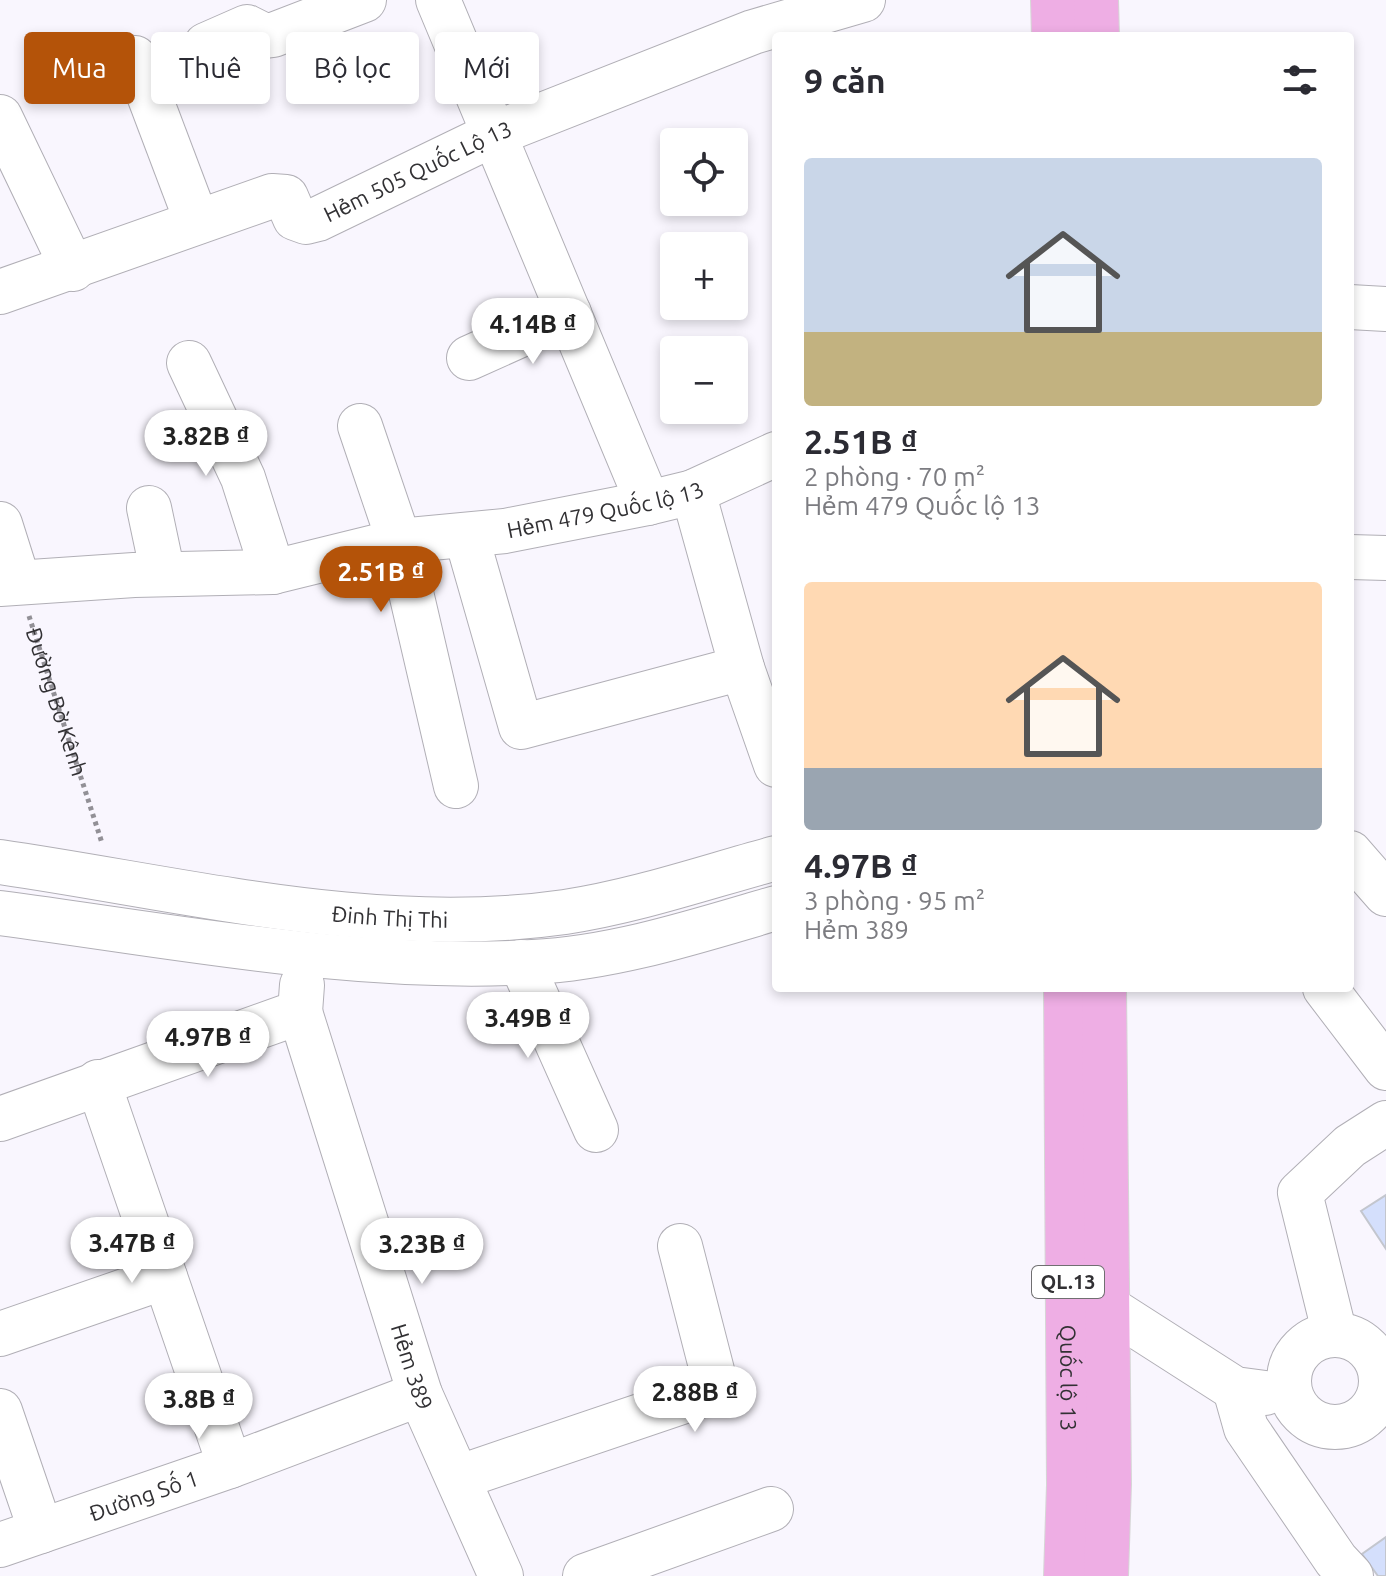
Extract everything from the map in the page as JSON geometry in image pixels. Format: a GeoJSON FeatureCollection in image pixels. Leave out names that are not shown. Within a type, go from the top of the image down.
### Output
{"type":"FeatureCollection","features":[{"type":"Feature","properties":{"kind":"highway"},"geometry":{"type":"LineString","coordinates":[[1053,0],[1054,32]]}},
{"type":"Feature","properties":{"kind":"highway"},"geometry":{"type":"LineString","coordinates":[[1096,0],[1097,32]]}},
{"type":"Feature","properties":{"kind":"highway","name":"Quốc lộ 13"},"geometry":{"type":"LineString","coordinates":[[1066,992],[1069,1470],[1066,1576]]}},
{"type":"Feature","properties":{"kind":"highway","name":"Quốc lộ 13"},"geometry":{"type":"LineString","coordinates":[[1104,992],[1106,1576]]}},
{"type":"Feature","properties":{"kind":"street"},"geometry":{"type":"LineString","coordinates":[[270,35],[364,0]]}},
{"type":"Feature","properties":{"kind":"street"},"geometry":{"type":"LineString","coordinates":[[438,0],[648,503]]}},
{"type":"Feature","properties":{"kind":"street","name":"Hẻm 505 Quốc Lộ 13"},"geometry":{"type":"LineString","coordinates":[[0,292],[279,195],[286,197],[295,218],[306,222],[318,219],[494,134],[758,26],[863,0]]}},
{"type":"Feature","properties":{"kind":"street"},"geometry":{"type":"LineString","coordinates":[[236,32],[247,27],[257,32]]}},
{"type":"Feature","properties":{"kind":"street"},"geometry":{"type":"LineString","coordinates":[[135,58],[197,222]]}},
{"type":"Feature","properties":{"kind":"street"},"geometry":{"type":"LineString","coordinates":[[0,117],[73,269]]}},
{"type":"Feature","properties":{"kind":"street"},"geometry":{"type":"LineString","coordinates":[[1354,307],[1386,309]]}},
{"type":"Feature","properties":{"kind":"street"},"geometry":{"type":"LineString","coordinates":[[469,358],[569,313]]}},
{"type":"Feature","properties":{"kind":"street"},"geometry":{"type":"LineString","coordinates":[[189,363],[243,478],[273,572]]}},
{"type":"Feature","properties":{"kind":"street"},"geometry":{"type":"LineString","coordinates":[[360,426],[399,541],[456,786]]}},
{"type":"Feature","properties":{"kind":"street","name":"Hẻm 479 Quốc lộ 13"},"geometry":{"type":"LineString","coordinates":[[9,583],[163,574],[273,572],[399,541],[505,531],[648,503],[693,492],[772,456]]}},
{"type":"Feature","properties":{"kind":"street"},"geometry":{"type":"LineString","coordinates":[[693,492],[742,668],[772,754]]}},
{"type":"Feature","properties":{"kind":"street"},"geometry":{"type":"LineString","coordinates":[[149,508],[163,574]]}},
{"type":"Feature","properties":{"kind":"street"},"geometry":{"type":"LineString","coordinates":[[0,524],[9,583]]}},
{"type":"Feature","properties":{"kind":"street"},"geometry":{"type":"LineString","coordinates":[[466,535],[521,727],[742,668]]}},
{"type":"Feature","properties":{"kind":"street"},"geometry":{"type":"LineString","coordinates":[[1354,557],[1386,558]]}},
{"type":"Feature","properties":{"kind":"street"},"geometry":{"type":"LineString","coordinates":[[1354,858],[1386,894]]}},
{"type":"Feature","properties":{"kind":"street","name":"Đinh Thị Thi"},"geometry":{"type":"LineString","coordinates":[[0,862],[312,909],[424,920],[565,912],[772,859]]}},
{"type":"Feature","properties":{"kind":"street","name":"Đinh Thị Thi"},"geometry":{"type":"LineString","coordinates":[[0,913],[304,952],[436,965],[521,962],[619,949],[772,909]]}},
{"type":"Feature","properties":{"kind":"street"},"geometry":{"type":"LineString","coordinates":[[0,1119],[300,1012],[304,952]]}},
{"type":"Feature","properties":{"kind":"street"},"geometry":{"type":"LineString","coordinates":[[521,962],[596,1130]]}},
{"type":"Feature","properties":{"kind":"street"},"geometry":{"type":"LineString","coordinates":[[1328,992],[1386,1068]]}},
{"type":"Feature","properties":{"kind":"street","name":"Hẻm 389"},"geometry":{"type":"LineString","coordinates":[[300,1012],[420,1394],[460,1477],[501,1576]]}},
{"type":"Feature","properties":{"kind":"street"},"geometry":{"type":"LineString","coordinates":[[98,1082],[230,1466]]}},
{"type":"Feature","properties":{"kind":"street"},"geometry":{"type":"LineString","coordinates":[[1335,1335],[1300,1193],[1350,1146],[1386,1123]]}},
{"type":"Feature","properties":{"kind":"street"},"geometry":{"type":"LineString","coordinates":[[460,1477],[717,1390],[680,1246]]}},
{"type":"Feature","properties":{"kind":"street"},"geometry":{"type":"LineString","coordinates":[[0,1334],[165,1277]]}},
{"type":"Feature","properties":{"kind":"street"},"geometry":{"type":"LineString","coordinates":[[1107,1307],[1235,1389],[1291,1396]]}},
{"type":"Feature","properties":{"kind":"street"},"geometry":{"type":"LineString","coordinates":[[1335,1335],[1356,1339],[1373,1353],[1382,1373],[1383,1396],[1363,1418],[1336,1428],[1317,1424],[1301,1413],[1291,1396],[1288,1374],[1297,1355],[1313,1340],[1335,1335]]}},
{"type":"Feature","properties":{"kind":"street"},"geometry":{"type":"LineString","coordinates":[[1235,1389],[1246,1428],[1340,1571]]}},
{"type":"Feature","properties":{"kind":"street","name":"Đường Số 1"},"geometry":{"type":"LineString","coordinates":[[0,1545],[230,1466],[420,1394]]}},
{"type":"Feature","properties":{"kind":"street"},"geometry":{"type":"LineString","coordinates":[[0,1411],[41,1531]]}},
{"type":"Feature","properties":{"kind":"street"},"geometry":{"type":"LineString","coordinates":[[585,1576],[771,1509]]}},
{"type":"Feature","properties":{"kind":"path","name":"Đường Bờ Kênh"},"geometry":{"type":"LineString","coordinates":[[9,583],[113,880]]}},
{"type":"Feature","properties":{"kind":"building"},"geometry":{"type":"Polygon","coordinates":[[[1386,1195],[1386,1249],[1361,1211],[1386,1195]]]}},
{"type":"Feature","properties":{"kind":"building"},"geometry":{"type":"Polygon","coordinates":[[[1386,1537],[1386,1576],[1378,1576],[1362,1554],[1386,1537]]]}}]}
